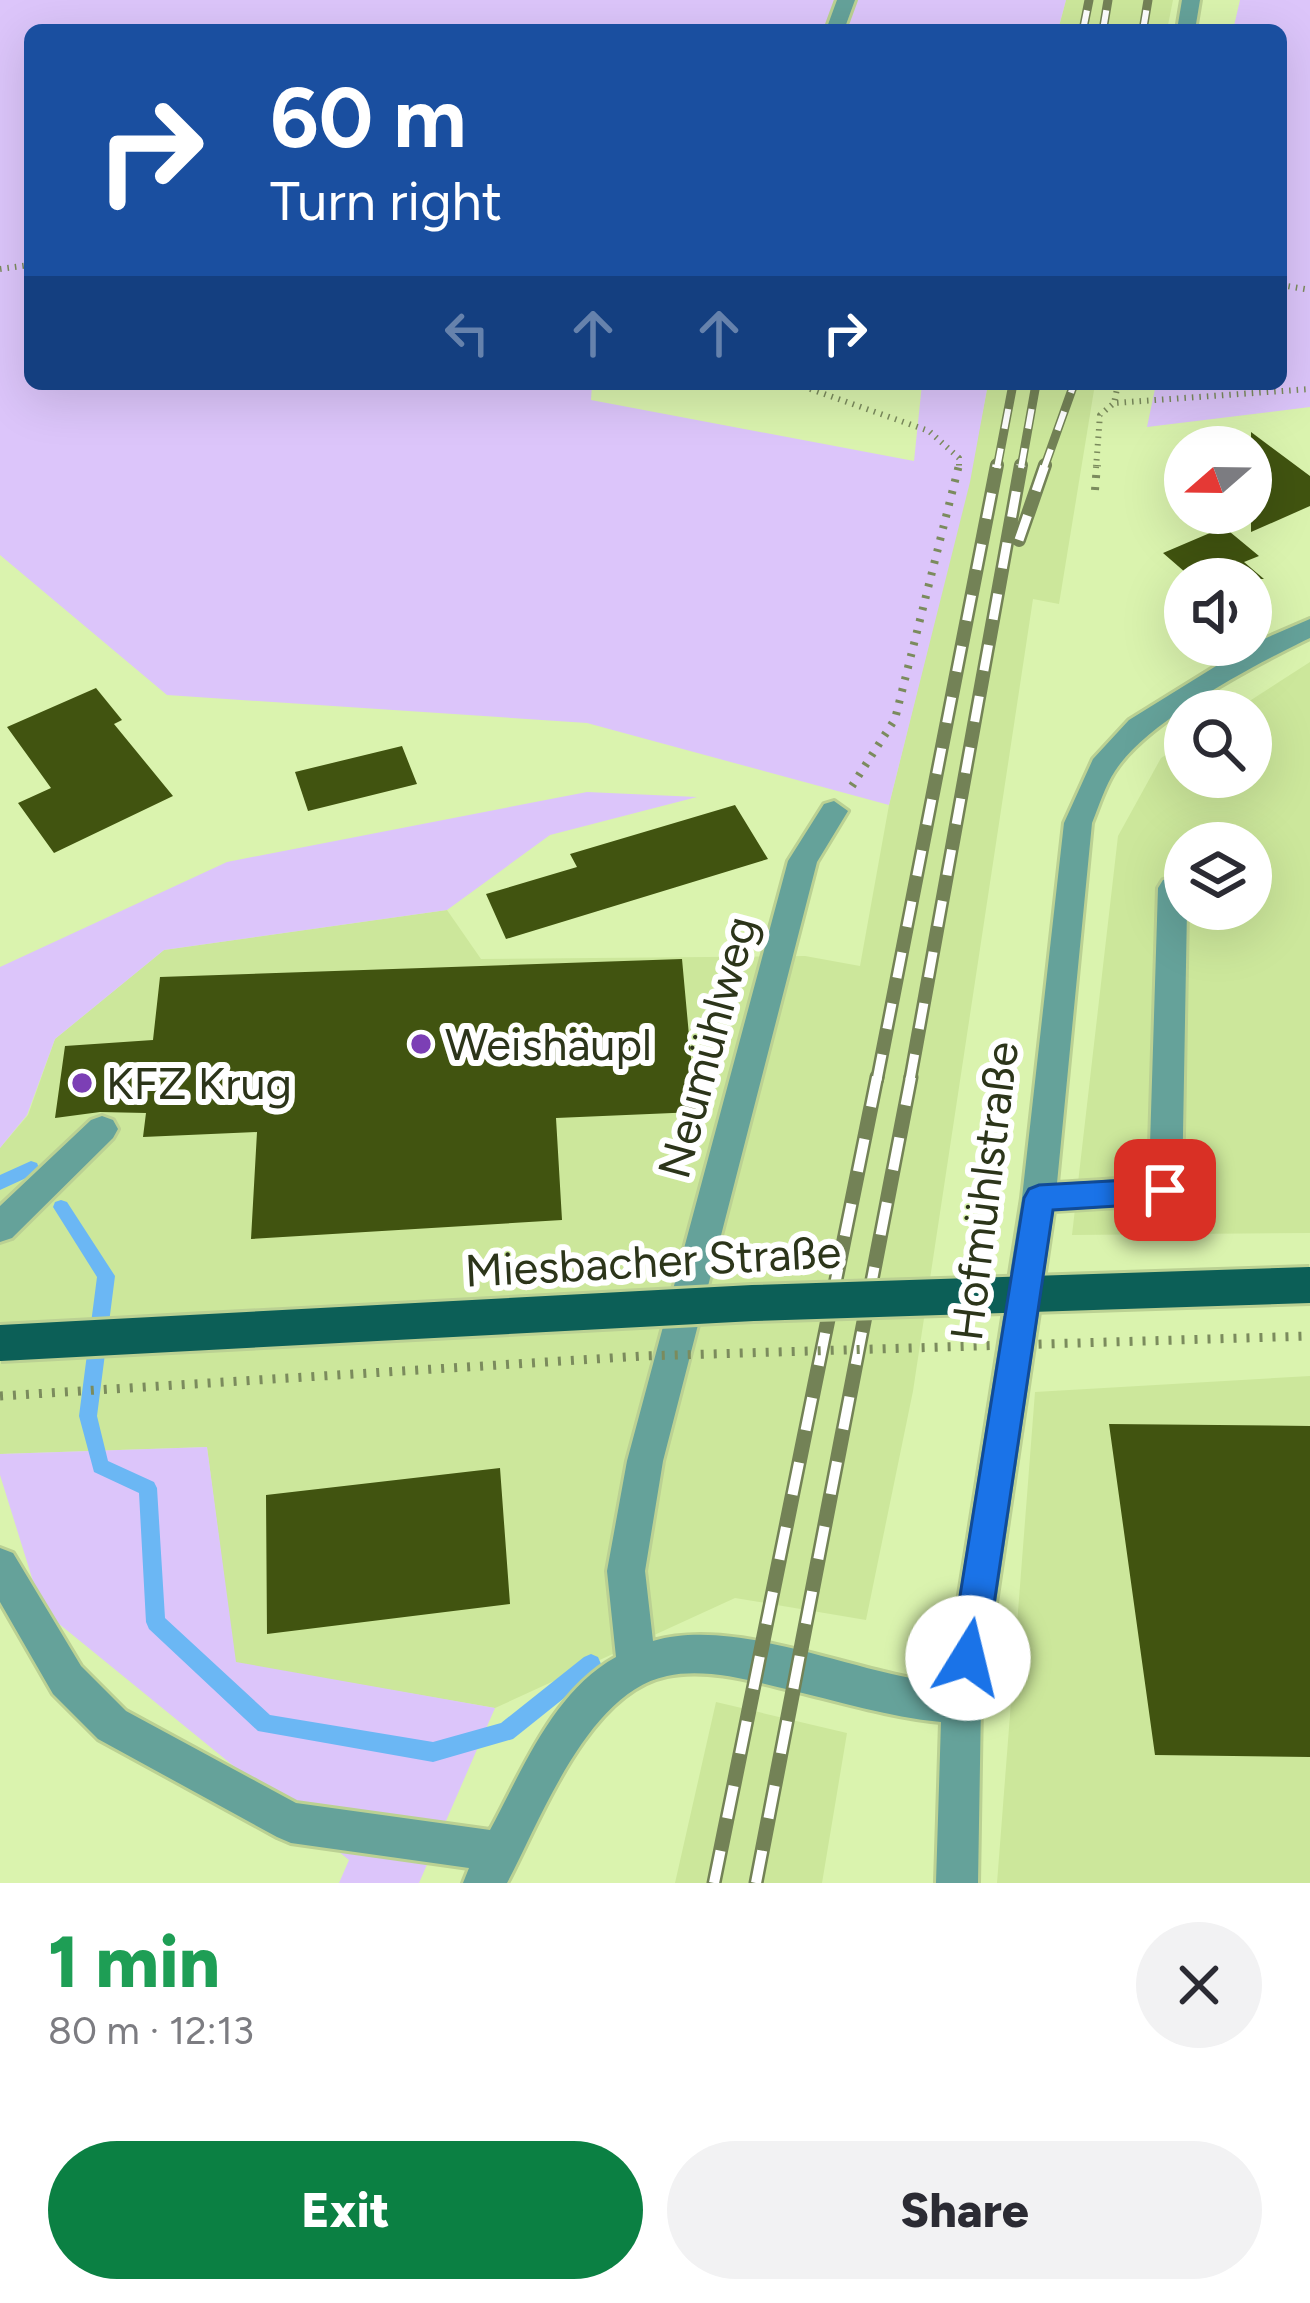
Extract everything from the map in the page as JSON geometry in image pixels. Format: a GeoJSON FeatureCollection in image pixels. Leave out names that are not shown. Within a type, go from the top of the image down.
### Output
{"type":"FeatureCollection","features":[{"type":"Feature","properties":{"kind":"main road","name":"Miesbacher Straße"},"geometry":{"type":"LineString","coordinates":[[0,1343],[753,1303],[1310,1285]]}},
{"type":"Feature","properties":{"kind":"street","name":"Hofmühlstraße"},"geometry":{"type":"LineString","coordinates":[[957,1883],[961,1704],[1039,1198],[1078,823],[1103,766],[1139,727],[1260,651],[1310,628]]}},
{"type":"Feature","properties":{"kind":"street","name":"Neumühlweg"},"geometry":{"type":"LineString","coordinates":[[638,1666],[626,1570],[645,1461],[802,861],[834,811]]}},
{"type":"Feature","properties":{"kind":"street"},"geometry":{"type":"LineString","coordinates":[[1039,1198],[1165,1190],[1172,930]]}},
{"type":"Feature","properties":{"kind":"street"},"geometry":{"type":"LineString","coordinates":[[0,1228],[102,1129]]}},
{"type":"Feature","properties":{"kind":"street"},"geometry":{"type":"LineString","coordinates":[[0,1566],[67,1680],[112,1725],[291,1822],[493,1868],[558,1750],[597,1694],[638,1666],[677,1654],[695,1656],[815,1676],[898,1697],[961,1704]]}},
{"type":"Feature","properties":{"kind":"path"},"geometry":{"type":"LineString","coordinates":[[807,390],[937,434],[959,458],[959,476],[895,719],[834,811]]}},
{"type":"Feature","properties":{"kind":"path"},"geometry":{"type":"LineString","coordinates":[[1095,490],[1100,416],[1114,403],[1117,390]]}},
{"type":"Feature","properties":{"kind":"path"},"geometry":{"type":"LineString","coordinates":[[1114,403],[1284,390]]}},
{"type":"Feature","properties":{"kind":"path"},"geometry":{"type":"LineString","coordinates":[[0,1396],[643,1357],[1310,1336]]}},
{"type":"Feature","properties":{"kind":"shaded area"},"geometry":{"type":"Polygon","coordinates":[[[0,0],[1066,0],[1060,24],[24,24],[24,390],[592,390],[591,400],[914,461],[921,390],[987,390],[970,482],[889,805],[587,723],[167,695],[0,555],[0,0]]]}},
{"type":"Feature","properties":{"kind":"shaded area"},"geometry":{"type":"Polygon","coordinates":[[[1066,0],[1173,0],[1168,24],[1060,24],[1066,0]]]}},
{"type":"Feature","properties":{"kind":"shaded area"},"geometry":{"type":"Polygon","coordinates":[[[1240,0],[1310,0],[1310,407],[1147,427],[1155,390],[1287,390],[1287,24],[1234,24],[1240,0]]]}},
{"type":"Feature","properties":{"kind":"shaded area"},"geometry":{"type":"Polygon","coordinates":[[[987,390],[1094,390],[1059,604],[1033,599],[913,1391],[866,1620],[735,1598],[495,1708],[235,1663],[207,1447],[0,1454],[0,1148],[28,1115],[55,1039],[164,950],[447,910],[481,959],[805,956],[860,966],[889,805],[969,482],[987,390]]]}},
{"type":"Feature","properties":{"kind":"shaded area"},"geometry":{"type":"Polygon","coordinates":[[[1310,662],[1310,1233],[1072,1235],[1118,836],[1161,758],[1164,798],[1272,798],[1272,690],[1267,690],[1310,662]]]}},
{"type":"Feature","properties":{"kind":"shaded area"},"geometry":{"type":"Polygon","coordinates":[[[587,792],[697,797],[550,835],[447,910],[164,950],[55,1039],[27,1115],[0,1148],[0,967],[227,862],[587,792]]]}},
{"type":"Feature","properties":{"kind":"shaded area"},"geometry":{"type":"Polygon","coordinates":[[[1310,1376],[1310,1883],[997,1883],[1035,1392],[1310,1376]]]}},
{"type":"Feature","properties":{"kind":"shaded area"},"geometry":{"type":"Polygon","coordinates":[[[207,1447],[236,1662],[495,1708],[419,1883],[339,1883],[349,1860],[42,1610],[0,1475],[0,1454],[207,1447]]]}},
{"type":"Feature","properties":{"kind":"shaded area"},"geometry":{"type":"Polygon","coordinates":[[[716,1702],[847,1733],[822,1883],[675,1883],[716,1702]]]}},
{"type":"Feature","properties":{"kind":"building"},"geometry":{"type":"Polygon","coordinates":[[[1272,448],[1310,476],[1310,506],[1272,523],[1272,448]]]}},
{"type":"Feature","properties":{"kind":"building"},"geometry":{"type":"Polygon","coordinates":[[[1208,534],[1232,534],[1259,556],[1169,558],[1163,553],[1208,534]]]}},
{"type":"Feature","properties":{"kind":"building"},"geometry":{"type":"Polygon","coordinates":[[[96,688],[122,720],[114,724],[173,796],[54,853],[18,803],[51,788],[7,727],[96,688]]]}},
{"type":"Feature","properties":{"kind":"building"},"geometry":{"type":"Polygon","coordinates":[[[402,746],[417,784],[308,811],[295,772],[402,746]]]}},
{"type":"Feature","properties":{"kind":"building"},"geometry":{"type":"Polygon","coordinates":[[[735,805],[768,859],[506,939],[486,894],[577,867],[570,854],[735,805]]]}},
{"type":"Feature","properties":{"kind":"building","name":"Weishäupl"},"geometry":{"type":"Polygon","coordinates":[[[682,959],[696,1112],[556,1118],[562,1220],[251,1239],[257,1132],[143,1137],[146,1113],[55,1118],[65,1046],[153,1040],[160,977],[682,959]]]}},
{"type":"Feature","properties":{"kind":"building"},"geometry":{"type":"Polygon","coordinates":[[[1109,1424],[1310,1426],[1310,1757],[1155,1755],[1109,1424]]]}},
{"type":"Feature","properties":{"kind":"building"},"geometry":{"type":"Polygon","coordinates":[[[500,1468],[510,1604],[267,1634],[266,1495],[500,1468]]]}},
{"type":"Feature","properties":{"kind":"waterway"},"geometry":{"type":"LineString","coordinates":[[0,1183],[31,1168]]}},
{"type":"Feature","properties":{"kind":"waterway"},"geometry":{"type":"LineString","coordinates":[[61,1207],[106,1276],[88,1416],[100,1466],[148,1488],[156,1622],[265,1724],[433,1752],[506,1732],[591,1664]]}},
{"type":"Feature","properties":{"kind":"railway"},"geometry":{"type":"LineString","coordinates":[[1084,24],[1089,0]]}},
{"type":"Feature","properties":{"kind":"railway"},"geometry":{"type":"LineString","coordinates":[[1104,24],[1108,0]]}},
{"type":"Feature","properties":{"kind":"railway"},"geometry":{"type":"LineString","coordinates":[[1144,24],[1148,0]]}},
{"type":"Feature","properties":{"kind":"railway"},"geometry":{"type":"LineString","coordinates":[[997,468],[1012,390]]}},
{"type":"Feature","properties":{"kind":"railway"},"geometry":{"type":"LineString","coordinates":[[1021,468],[1035,390]]}},
{"type":"Feature","properties":{"kind":"railway"},"geometry":{"type":"LineString","coordinates":[[1044,468],[1072,390]]}},
{"type":"Feature","properties":{"kind":"railway"},"geometry":{"type":"LineString","coordinates":[[877,1080],[997,465]]}},
{"type":"Feature","properties":{"kind":"railway"},"geometry":{"type":"LineString","coordinates":[[910,1080],[1021,465]]}},
{"type":"Feature","properties":{"kind":"railway"},"geometry":{"type":"LineString","coordinates":[[1019,540],[1045,465]]}},
{"type":"Feature","properties":{"kind":"railway"},"geometry":{"type":"LineString","coordinates":[[714,1883],[877,1077]]}},
{"type":"Feature","properties":{"kind":"railway"},"geometry":{"type":"LineString","coordinates":[[756,1883],[911,1077]]}},
{"type":"Feature","properties":{"kind":"place","name":"Weishäupl"},"geometry":{"type":"Point","coordinates":[421,1044]}},
{"type":"Feature","properties":{"kind":"place","name":"KFZ Krug"},"geometry":{"type":"Point","coordinates":[82,1083]}},
{"type":"Feature","properties":{"kind":"route"},"geometry":{"type":"LineString","coordinates":[[968,1658],[1039,1198],[1165,1190]]}}]}
